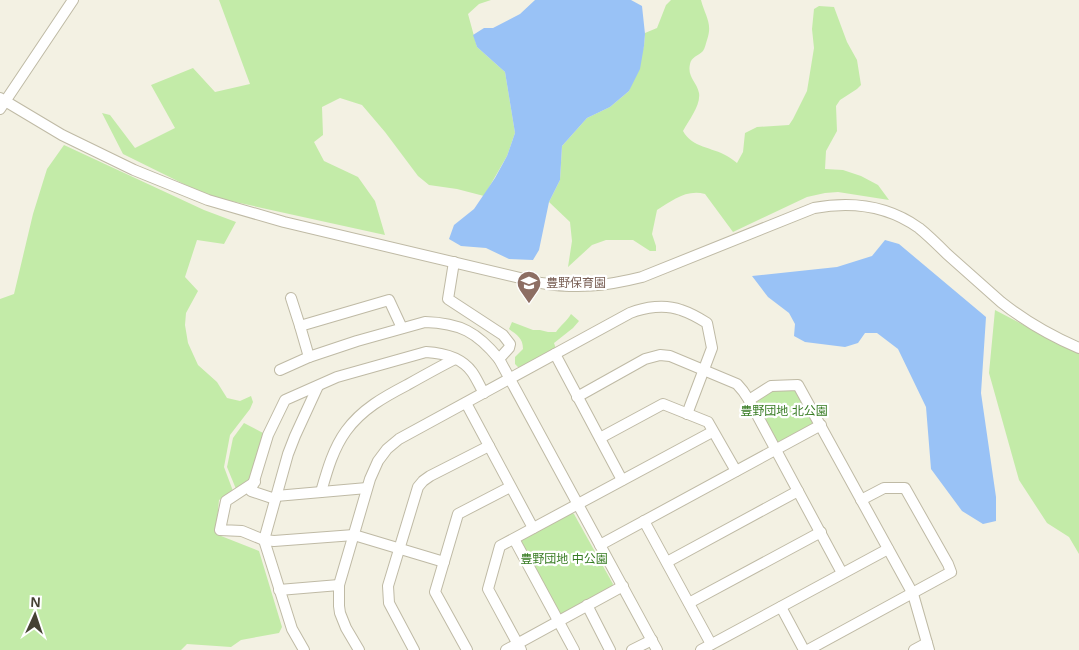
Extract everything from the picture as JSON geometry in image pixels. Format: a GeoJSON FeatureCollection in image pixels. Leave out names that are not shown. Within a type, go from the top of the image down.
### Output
{"type":"FeatureCollection","features":[{"type":"Feature","properties":{"kind":"street"},"geometry":{"type":"LineString","coordinates":[[73,0],[2,102],[62,135],[134,170],[208,200],[284,222],[560,286],[594,286],[620,282],[642,276],[814,208],[838,204],[863,205],[895,214],[919,228],[1009,308],[1050,335],[1079,348]]}},
{"type":"Feature","properties":{"kind":"street"},"geometry":{"type":"LineString","coordinates":[[454,262],[448,299],[503,334],[510,344],[509,348],[499,359]]}},
{"type":"Feature","properties":{"kind":"street"},"geometry":{"type":"LineString","coordinates":[[291,298],[309,357]]}},
{"type":"Feature","properties":{"kind":"street"},"geometry":{"type":"LineString","coordinates":[[300,326],[389,300],[402,328]]}},
{"type":"Feature","properties":{"kind":"street"},"geometry":{"type":"LineString","coordinates":[[359,650],[346,628],[340,613],[339,585],[367,488],[378,461],[387,449],[399,439],[637,310],[646,308],[667,307],[683,310],[707,323],[712,348],[687,414]]}},
{"type":"Feature","properties":{"kind":"street"},"geometry":{"type":"LineString","coordinates":[[280,370],[309,357],[357,341],[425,322],[458,327],[487,344],[499,359],[510,378],[657,650]]}},
{"type":"Feature","properties":{"kind":"street"},"geometry":{"type":"LineString","coordinates":[[367,488],[276,498],[251,491],[268,435],[285,400],[337,377],[426,352],[437,353],[455,359],[466,366],[472,372],[484,394]]}},
{"type":"Feature","properties":{"kind":"street"},"geometry":{"type":"LineString","coordinates":[[555,354],[622,480]]}},
{"type":"Feature","properties":{"kind":"street"},"geometry":{"type":"LineString","coordinates":[[577,397],[645,359],[652,357],[670,356],[737,384],[749,400],[842,573]]}},
{"type":"Feature","properties":{"kind":"street"},"geometry":{"type":"LineString","coordinates":[[321,492],[328,467],[336,449],[354,420],[375,403],[455,359]]}},
{"type":"Feature","properties":{"kind":"street"},"geometry":{"type":"LineString","coordinates":[[749,400],[771,386],[798,385],[912,594],[928,647],[914,650]]}},
{"type":"Feature","properties":{"kind":"street"},"geometry":{"type":"LineString","coordinates":[[304,650],[292,629],[264,540],[288,454],[318,386]]}},
{"type":"Feature","properties":{"kind":"street"},"geometry":{"type":"LineString","coordinates":[[466,403],[532,528]]}},
{"type":"Feature","properties":{"kind":"street"},"geometry":{"type":"LineString","coordinates":[[600,438],[663,404],[708,422],[736,471]]}},
{"type":"Feature","properties":{"kind":"street"},"geometry":{"type":"LineString","coordinates":[[600,545],[821,425]]}},
{"type":"Feature","properties":{"kind":"street"},"geometry":{"type":"LineString","coordinates":[[520,647],[488,589],[500,546],[712,432]]}},
{"type":"Feature","properties":{"kind":"street"},"geometry":{"type":"LineString","coordinates":[[414,650],[389,603],[388,586],[418,487],[422,481],[430,476],[489,446]]}},
{"type":"Feature","properties":{"kind":"street"},"geometry":{"type":"LineString","coordinates":[[255,482],[226,501],[220,530],[242,531],[264,540],[274,541],[354,535],[444,562]]}},
{"type":"Feature","properties":{"kind":"street"},"geometry":{"type":"LineString","coordinates":[[467,650],[435,592],[458,514],[510,487]]}},
{"type":"Feature","properties":{"kind":"street"},"geometry":{"type":"LineString","coordinates":[[781,607],[806,650],[951,572],[905,488],[884,488],[861,500]]}},
{"type":"Feature","properties":{"kind":"street"},"geometry":{"type":"LineString","coordinates":[[666,562],[798,490]]}},
{"type":"Feature","properties":{"kind":"street"},"geometry":{"type":"LineString","coordinates":[[644,521],[711,644]]}},
{"type":"Feature","properties":{"kind":"street"},"geometry":{"type":"LineString","coordinates":[[689,603],[821,532]]}},
{"type":"Feature","properties":{"kind":"street"},"geometry":{"type":"LineString","coordinates":[[514,539],[574,650]]}},
{"type":"Feature","properties":{"kind":"street"},"geometry":{"type":"LineString","coordinates":[[701,650],[888,549]]}},
{"type":"Feature","properties":{"kind":"street"},"geometry":{"type":"LineString","coordinates":[[279,590],[339,585]]}},
{"type":"Feature","properties":{"kind":"street"},"geometry":{"type":"LineString","coordinates":[[506,650],[520,647],[559,621],[623,586]]}},
{"type":"Feature","properties":{"kind":"street"},"geometry":{"type":"LineString","coordinates":[[587,605],[610,650]]}},
{"type":"Feature","properties":{"kind":"street"},"geometry":{"type":"LineString","coordinates":[[632,650],[652,640]]}},
{"type":"Feature","properties":{"kind":"green space"},"geometry":{"type":"Polygon","coordinates":[[[219,0],[491,0],[479,4],[468,14],[477,47],[505,72],[515,133],[507,156],[484,196],[457,189],[429,185],[418,176],[362,105],[340,98],[322,107],[323,135],[314,142],[324,161],[358,177],[375,201],[385,235],[208,196],[123,154],[102,113],[110,115],[135,148],[175,128],[151,85],[193,68],[215,92],[250,84],[219,0]]]}},
{"type":"Feature","properties":{"kind":"green space"},"geometry":{"type":"Polygon","coordinates":[[[671,0],[701,0],[709,24],[709,34],[704,50],[693,58],[690,64],[689,69],[698,89],[699,98],[694,112],[683,131],[687,137],[697,144],[721,153],[737,163],[743,152],[745,133],[757,127],[789,125],[793,119],[807,91],[814,48],[812,29],[814,9],[819,6],[834,7],[847,42],[857,60],[861,85],[840,100],[836,106],[837,131],[826,151],[825,169],[843,170],[861,176],[878,185],[889,200],[838,192],[825,193],[807,197],[733,232],[705,194],[685,194],[657,210],[652,234],[656,251],[650,251],[633,240],[606,240],[592,245],[568,267],[572,241],[570,222],[549,202],[560,180],[562,146],[587,118],[610,107],[629,91],[644,46],[645,33],[657,28],[666,5],[671,0]]]}},
{"type":"Feature","properties":{"kind":"green space"},"geometry":{"type":"Polygon","coordinates":[[[64,145],[204,210],[236,222],[224,244],[197,240],[185,277],[198,291],[186,313],[185,325],[188,343],[198,365],[217,382],[227,398],[240,401],[251,396],[253,402],[250,409],[230,435],[224,467],[233,491],[219,500],[216,534],[259,551],[282,627],[279,633],[241,640],[231,647],[187,644],[181,650],[0,650],[0,299],[14,294],[33,214],[47,169],[64,145]]]}},
{"type":"Feature","properties":{"kind":"green space"},"geometry":{"type":"Polygon","coordinates":[[[995,310],[1079,354],[1079,554],[1069,537],[1047,523],[1019,480],[989,373],[995,310]]]}},
{"type":"Feature","properties":{"kind":"green space"},"geometry":{"type":"Polygon","coordinates":[[[571,314],[579,321],[554,343],[556,349],[522,368],[515,364],[515,357],[523,349],[523,345],[521,339],[509,329],[512,322],[533,330],[556,332],[571,314]]]}},
{"type":"Feature","properties":{"kind":"green space","name":"豊野団地 北公園"},"geometry":{"type":"Polygon","coordinates":[[[796,388],[814,419],[812,424],[778,442],[775,441],[754,403],[755,400],[772,390],[796,388]]]}},
{"type":"Feature","properties":{"kind":"green space"},"geometry":{"type":"Polygon","coordinates":[[[244,423],[265,434],[250,479],[236,489],[227,467],[233,438],[244,423]]]}},
{"type":"Feature","properties":{"kind":"green space","name":"豊野団地 中公園"},"geometry":{"type":"Polygon","coordinates":[[[571,512],[574,514],[613,584],[611,588],[563,615],[559,613],[520,543],[521,538],[571,512]]]}},
{"type":"Feature","properties":{"kind":"water"},"geometry":{"type":"Polygon","coordinates":[[[535,0],[631,0],[642,6],[645,34],[644,46],[640,69],[629,91],[610,107],[587,118],[562,146],[560,180],[549,202],[539,250],[533,260],[509,259],[486,248],[461,246],[449,239],[454,225],[474,209],[495,178],[507,156],[515,133],[505,72],[477,47],[473,35],[484,28],[493,28],[520,14],[535,0]]]}},
{"type":"Feature","properties":{"kind":"water"},"geometry":{"type":"Polygon","coordinates":[[[885,240],[899,244],[986,317],[981,393],[996,497],[996,521],[983,524],[962,511],[931,469],[926,407],[898,349],[877,333],[865,333],[858,343],[845,347],[805,342],[794,336],[795,324],[789,313],[768,297],[752,276],[837,267],[872,256],[885,240]]]}},
{"type":"Feature","properties":{"kind":"place","name":"豊野保育園"},"geometry":{"type":"Point","coordinates":[529,304]}}]}
